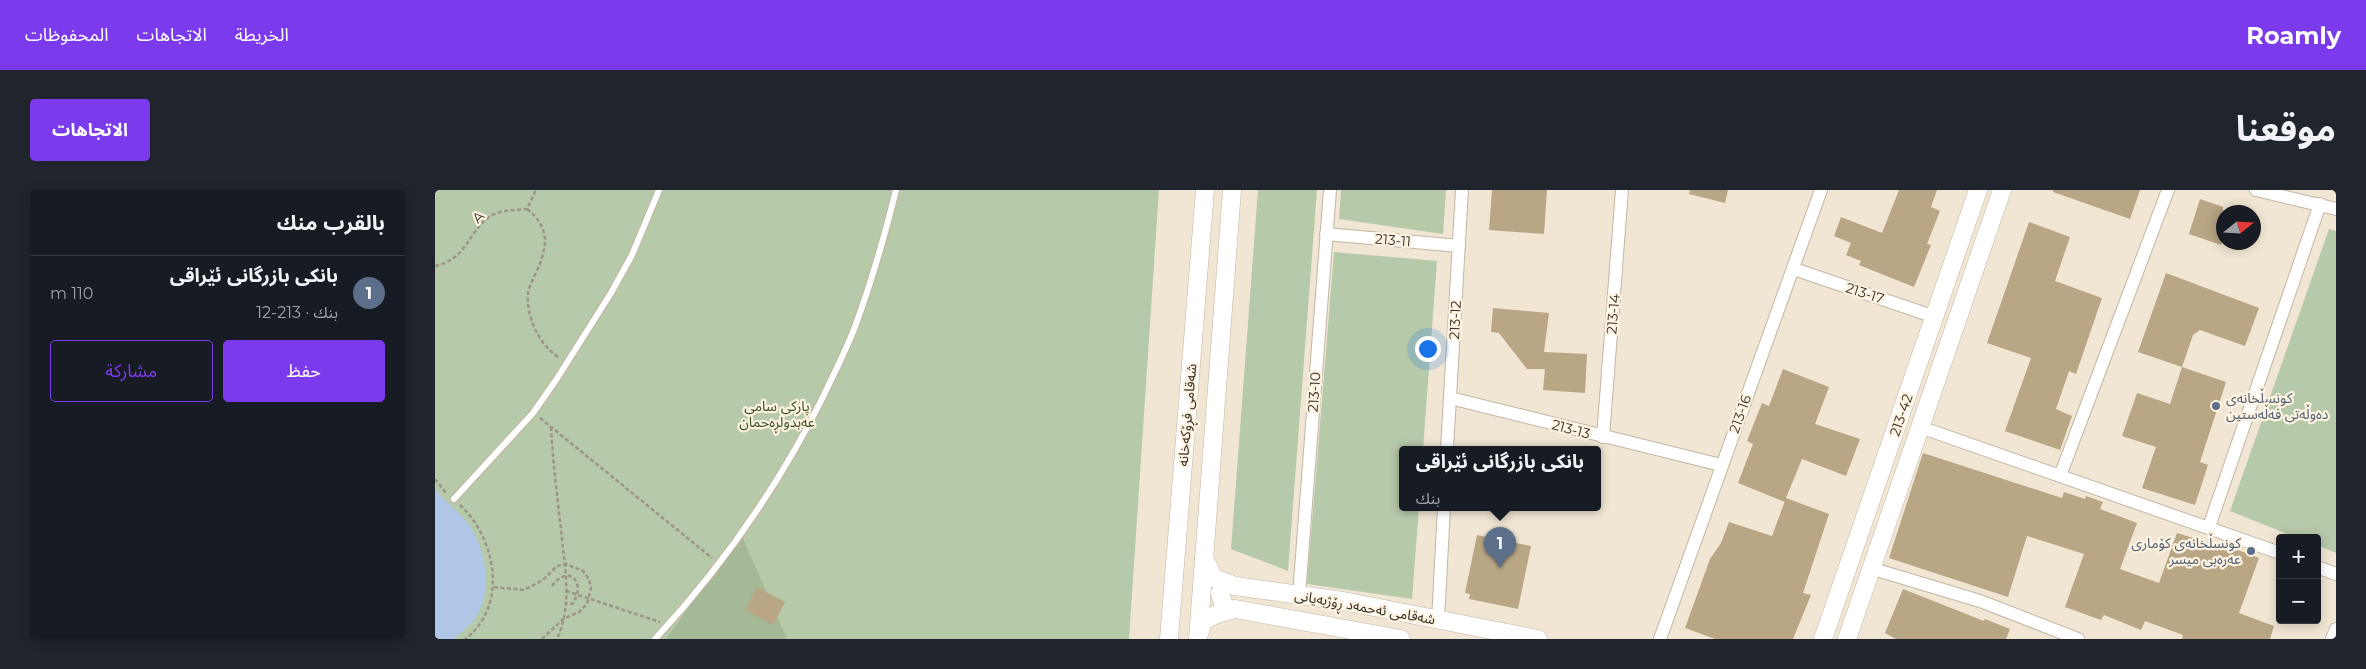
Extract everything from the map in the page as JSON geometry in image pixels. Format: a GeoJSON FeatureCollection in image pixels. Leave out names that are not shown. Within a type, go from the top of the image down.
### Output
{"type":"FeatureCollection","features":[{"type":"Feature","properties":{"kind":"street","name":"شەقامی فڕۆکەخانە"},"geometry":{"type":"LineString","coordinates":[[1169,639],[1205,190]]}},
{"type":"Feature","properties":{"kind":"street","name":"شەقامی فڕۆکەخانە"},"geometry":{"type":"LineString","coordinates":[[1198,638],[1232,190]]}},
{"type":"Feature","properties":{"kind":"street","name":"213-10"},"geometry":{"type":"LineString","coordinates":[[1299,595],[1330,190]]}},
{"type":"Feature","properties":{"kind":"street","name":"213-12"},"geometry":{"type":"LineString","coordinates":[[1447,446],[1462,190]]}},
{"type":"Feature","properties":{"kind":"street","name":"213-14"},"geometry":{"type":"LineString","coordinates":[[1603,437],[1622,190]]}},
{"type":"Feature","properties":{"kind":"street","name":"213-16"},"geometry":{"type":"LineString","coordinates":[[1660,639],[1721,465],[1794,270],[1821,190]]}},
{"type":"Feature","properties":{"kind":"street","name":"213-42"},"geometry":{"type":"LineString","coordinates":[[1823,639],[1978,190]]}},
{"type":"Feature","properties":{"kind":"street","name":"213-42"},"geometry":{"type":"LineString","coordinates":[[1847,639],[2002,190]]}},
{"type":"Feature","properties":{"kind":"street"},"geometry":{"type":"LineString","coordinates":[[2060,476],[2168,190]]}},
{"type":"Feature","properties":{"kind":"street"},"geometry":{"type":"LineString","coordinates":[[2256,190],[2336,208]]}},
{"type":"Feature","properties":{"kind":"street"},"geometry":{"type":"LineString","coordinates":[[2209,527],[2320,204]]}},
{"type":"Feature","properties":{"kind":"street","name":"213-11"},"geometry":{"type":"LineString","coordinates":[[1326,234],[1459,246]]}},
{"type":"Feature","properties":{"kind":"street","name":"213-17"},"geometry":{"type":"LineString","coordinates":[[1794,270],[1935,317]]}},
{"type":"Feature","properties":{"kind":"street","name":"213-13"},"geometry":{"type":"LineString","coordinates":[[1450,398],[1721,465]]}},
{"type":"Feature","properties":{"kind":"street"},"geometry":{"type":"LineString","coordinates":[[1920,427],[2276,552]]}},
{"type":"Feature","properties":{"kind":"street"},"geometry":{"type":"LineString","coordinates":[[1438,620],[1444,511]]}},
{"type":"Feature","properties":{"kind":"street","name":"شەقامی ئەحمەد ڕۆژبەیانی"},"geometry":{"type":"LineString","coordinates":[[1204,558],[1214,578],[1230,584],[1343,601],[1538,639]]}},
{"type":"Feature","properties":{"kind":"street"},"geometry":{"type":"LineString","coordinates":[[1870,568],[1980,601],[2078,639]]}},
{"type":"Feature","properties":{"kind":"street"},"geometry":{"type":"LineString","coordinates":[[2321,568],[2336,574]]}},
{"type":"Feature","properties":{"kind":"street"},"geometry":{"type":"LineString","coordinates":[[1228,610],[1223,603],[1220,592],[1225,586],[1230,584]]}},
{"type":"Feature","properties":{"kind":"street","name":"شەقامی ئەحمەد ڕۆژبەیانی"},"geometry":{"type":"LineString","coordinates":[[1198,638],[1203,621],[1228,610],[1235,609],[1334,630],[1401,639]]}},
{"type":"Feature","properties":{"kind":"street"},"geometry":{"type":"LineString","coordinates":[[2332,639],[2336,629]]}},
{"type":"Feature","properties":{"kind":"lane"},"geometry":{"type":"LineString","coordinates":[[454,500],[533,413],[620,278],[632,255],[659,190]]}},
{"type":"Feature","properties":{"kind":"lane"},"geometry":{"type":"LineString","coordinates":[[655,639],[669,625],[719,563],[766,499],[789,460],[830,381],[855,326],[886,230],[896,190]]}},
{"type":"Feature","properties":{"kind":"path"},"geometry":{"type":"LineString","coordinates":[[536,190],[527,209],[539,219],[545,236],[544,255],[528,292],[532,316],[540,340],[549,351],[566,363]]}},
{"type":"Feature","properties":{"kind":"path","name":"A"},"geometry":{"type":"LineString","coordinates":[[435,266],[448,263],[464,250],[489,217],[507,210],[527,209]]}},
{"type":"Feature","properties":{"kind":"path"},"geometry":{"type":"LineString","coordinates":[[533,413],[719,563]]}},
{"type":"Feature","properties":{"kind":"path"},"geometry":{"type":"LineString","coordinates":[[551,427],[567,575],[563,619],[557,639]]}},
{"type":"Feature","properties":{"kind":"path"},"geometry":{"type":"LineString","coordinates":[[435,479],[444,492],[478,526],[485,541],[493,569],[494,588],[484,616],[465,639]]}},
{"type":"Feature","properties":{"kind":"path"},"geometry":{"type":"LineString","coordinates":[[494,588],[525,590],[543,580],[557,566],[566,564],[579,567],[589,579],[591,588],[589,598],[579,612],[563,619],[542,639]]}},
{"type":"Feature","properties":{"kind":"path"},"geometry":{"type":"LineString","coordinates":[[552,586],[559,577],[567,575],[576,580],[578,595],[572,604],[565,603]]}},
{"type":"Feature","properties":{"kind":"path"},"geometry":{"type":"LineString","coordinates":[[566,591],[669,625]]}},
{"type":"Feature","properties":{"kind":"green space","name":"پارکی سامی عەبدولڕەحمان"},"geometry":{"type":"Polygon","coordinates":[[[435,190],[1159,190],[1129,639],[435,639],[435,190]]]}},
{"type":"Feature","properties":{"kind":"green space"},"geometry":{"type":"Polygon","coordinates":[[[1258,190],[1317,190],[1288,571],[1231,549],[1258,190]]]}},
{"type":"Feature","properties":{"kind":"green space"},"geometry":{"type":"Polygon","coordinates":[[[1341,190],[1446,190],[1443,234],[1339,219],[1341,190]]]}},
{"type":"Feature","properties":{"kind":"green space"},"geometry":{"type":"Polygon","coordinates":[[[2329,229],[2336,231],[2336,553],[2321,547],[2321,534],[2287,534],[2230,511],[2329,229]]]}},
{"type":"Feature","properties":{"kind":"green space"},"geometry":{"type":"Polygon","coordinates":[[[1334,252],[1437,261],[1423,446],[1399,446],[1399,511],[1419,511],[1412,599],[1307,584],[1334,252]]]}},
{"type":"Feature","properties":{"kind":"green space"},"geometry":{"type":"Polygon","coordinates":[[[741,534],[787,639],[666,639],[741,534]]]}},
{"type":"Feature","properties":{"kind":"water"},"geometry":{"type":"Polygon","coordinates":[[[435,489],[467,522],[478,543],[485,566],[486,579],[483,603],[478,614],[470,624],[454,639],[435,639],[435,489]]]}},
{"type":"Feature","properties":{"kind":"building"},"geometry":{"type":"Polygon","coordinates":[[[1492,190],[1547,190],[1544,234],[1489,230],[1492,190]]]}},
{"type":"Feature","properties":{"kind":"building"},"geometry":{"type":"Polygon","coordinates":[[[1690,190],[1728,190],[1725,203],[1689,194],[1690,190]]]}},
{"type":"Feature","properties":{"kind":"building"},"geometry":{"type":"Polygon","coordinates":[[[1899,190],[1937,190],[1931,207],[1940,211],[1927,244],[1931,245],[1914,287],[1859,265],[1861,261],[1846,255],[1851,243],[1834,236],[1841,217],[1882,233],[1899,190]]]}},
{"type":"Feature","properties":{"kind":"building"},"geometry":{"type":"Polygon","coordinates":[[[2053,190],[2140,190],[2130,219],[2053,192],[2053,190]]]}},
{"type":"Feature","properties":{"kind":"building"},"geometry":{"type":"Polygon","coordinates":[[[2200,199],[2217,205],[2216,243],[2189,234],[2200,199]]]}},
{"type":"Feature","properties":{"kind":"building"},"geometry":{"type":"Polygon","coordinates":[[[2029,222],[2070,237],[2055,281],[2102,298],[2076,374],[2069,371],[2056,409],[2072,416],[2060,450],[2005,431],[2031,358],[1987,343],[2029,222]]]}},
{"type":"Feature","properties":{"kind":"building"},"geometry":{"type":"Polygon","coordinates":[[[2166,273],[2259,308],[2245,346],[2200,330],[2193,335],[2182,367],[2138,352],[2166,273]]]}},
{"type":"Feature","properties":{"kind":"building"},"geometry":{"type":"Polygon","coordinates":[[[1493,308],[1549,313],[1544,352],[1587,354],[1585,393],[1543,390],[1545,369],[1527,369],[1499,333],[1491,332],[1493,308]]]}},
{"type":"Feature","properties":{"kind":"building"},"geometry":{"type":"Polygon","coordinates":[[[2182,367],[2226,382],[2200,462],[2208,465],[2195,505],[2142,488],[2156,447],[2122,436],[2137,393],[2170,404],[2182,367]]]}},
{"type":"Feature","properties":{"kind":"building"},"geometry":{"type":"Polygon","coordinates":[[[1783,369],[1829,387],[1815,424],[1860,439],[1846,476],[1802,459],[1786,498],[1829,514],[1803,593],[1811,595],[1793,639],[1715,639],[1685,628],[1710,559],[1721,543],[1729,522],[1772,536],[1785,502],[1738,483],[1753,444],[1747,441],[1762,403],[1769,406],[1783,369]]]}},
{"type":"Feature","properties":{"kind":"building"},"geometry":{"type":"Polygon","coordinates":[[[1923,453],[2062,498],[2064,492],[2085,499],[2086,496],[2103,502],[2100,509],[2137,523],[2120,569],[2159,583],[2177,533],[2216,545],[2217,542],[2259,558],[2239,613],[2274,626],[2270,639],[2182,639],[2183,635],[2145,621],[2141,630],[2104,615],[2101,620],[2065,607],[2084,554],[2027,536],[2008,597],[1889,558],[1923,453]]]}},
{"type":"Feature","properties":{"kind":"building"},"geometry":{"type":"Polygon","coordinates":[[[1477,535],[1531,546],[1518,609],[1469,599],[1470,594],[1465,593],[1477,535]]]}},
{"type":"Feature","properties":{"kind":"building"},"geometry":{"type":"Polygon","coordinates":[[[757,587],[785,602],[773,625],[745,610],[757,587]]]}},
{"type":"Feature","properties":{"kind":"building"},"geometry":{"type":"Polygon","coordinates":[[[1903,589],[1984,621],[1985,619],[2010,629],[2006,639],[1896,639],[1885,633],[1903,589]]]}},
{"type":"Feature","properties":{"kind":"place","name":"کونسڵخانەی دەوڵەتی فەڵەستین"},"geometry":{"type":"Point","coordinates":[2216,406]}},
{"type":"Feature","properties":{"kind":"place","name":"کونسڵخانەی کۆماری عەرەبی میسر"},"geometry":{"type":"Point","coordinates":[2251,551]}},
{"type":"Feature","properties":{"kind":"place","name":"بانکی بازرگانی ئێراقی"},"geometry":{"type":"Point","coordinates":[1500,568]}}]}
